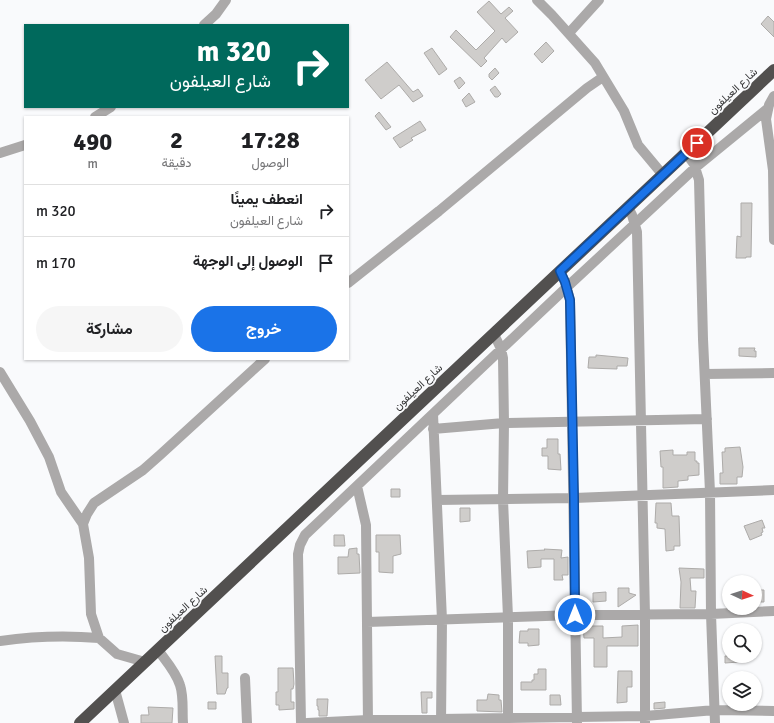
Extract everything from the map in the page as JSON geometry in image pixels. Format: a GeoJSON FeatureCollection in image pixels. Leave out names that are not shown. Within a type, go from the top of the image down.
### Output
{"type":"FeatureCollection","features":[{"type":"Feature","properties":{"kind":"highway","name":"شارع العيلفون"},"geometry":{"type":"LineString","coordinates":[[80,723],[774,70]]}},
{"type":"Feature","properties":{"kind":"street"},"geometry":{"type":"LineString","coordinates":[[205,24],[216,14],[226,0]]}},
{"type":"Feature","properties":{"kind":"street"},"geometry":{"type":"LineString","coordinates":[[537,0],[595,64],[624,111],[638,145],[663,175]]}},
{"type":"Feature","properties":{"kind":"street"},"geometry":{"type":"LineString","coordinates":[[568,33],[599,0]]}},
{"type":"Feature","properties":{"kind":"street"},"geometry":{"type":"LineString","coordinates":[[349,282],[439,211],[587,88],[603,77]]}},
{"type":"Feature","properties":{"kind":"street"},"geometry":{"type":"LineString","coordinates":[[301,723],[298,549],[305,535],[695,168],[767,109],[774,96]]}},
{"type":"Feature","properties":{"kind":"street"},"geometry":{"type":"LineString","coordinates":[[97,116],[109,108]]}},
{"type":"Feature","properties":{"kind":"street"},"geometry":{"type":"LineString","coordinates":[[767,109],[766,119],[773,170],[774,240]]}},
{"type":"Feature","properties":{"kind":"street"},"geometry":{"type":"LineString","coordinates":[[0,153],[24,146]]}},
{"type":"Feature","properties":{"kind":"street"},"geometry":{"type":"LineString","coordinates":[[686,153],[694,164],[699,180],[710,492],[711,614],[715,723]]}},
{"type":"Feature","properties":{"kind":"street"},"geometry":{"type":"LineString","coordinates":[[628,208],[635,224],[637,240],[645,615],[645,719]]}},
{"type":"Feature","properties":{"kind":"street"},"geometry":{"type":"LineString","coordinates":[[560,271],[567,287],[570,300],[577,720]]}},
{"type":"Feature","properties":{"kind":"street"},"geometry":{"type":"LineString","coordinates":[[494,334],[501,349],[503,358],[503,500],[508,617],[508,720]]}},
{"type":"Feature","properties":{"kind":"street"},"geometry":{"type":"LineString","coordinates":[[83,524],[94,503],[143,470],[264,360]]}},
{"type":"Feature","properties":{"kind":"street"},"geometry":{"type":"LineString","coordinates":[[0,372],[30,421],[49,457],[61,492],[83,524],[89,558],[91,614],[99,638],[117,654],[145,662]]}},
{"type":"Feature","properties":{"kind":"street"},"geometry":{"type":"LineString","coordinates":[[705,374],[774,373]]}},
{"type":"Feature","properties":{"kind":"street"},"geometry":{"type":"LineString","coordinates":[[433,414],[442,620],[441,721]]}},
{"type":"Feature","properties":{"kind":"street"},"geometry":{"type":"LineString","coordinates":[[433,430],[504,423],[707,419]]}},
{"type":"Feature","properties":{"kind":"street"},"geometry":{"type":"LineString","coordinates":[[357,486],[366,525],[368,722]]}},
{"type":"Feature","properties":{"kind":"street"},"geometry":{"type":"LineString","coordinates":[[437,500],[574,498],[774,490]]}},
{"type":"Feature","properties":{"kind":"street"},"geometry":{"type":"LineString","coordinates":[[367,622],[575,615],[774,612]]}},
{"type":"Feature","properties":{"kind":"street"},"geometry":{"type":"LineString","coordinates":[[0,641],[27,637],[71,635],[99,638]]}},
{"type":"Feature","properties":{"kind":"street"},"geometry":{"type":"LineString","coordinates":[[158,650],[175,674],[180,685],[183,723]]}},
{"type":"Feature","properties":{"kind":"street"},"geometry":{"type":"LineString","coordinates":[[245,678],[247,723]]}},
{"type":"Feature","properties":{"kind":"street"},"geometry":{"type":"LineString","coordinates":[[115,690],[122,722]]}},
{"type":"Feature","properties":{"kind":"street"},"geometry":{"type":"LineString","coordinates":[[307,723],[645,719],[715,710],[774,711]]}},
{"type":"Feature","properties":{"kind":"building"},"geometry":{"type":"Polygon","coordinates":[[[489,1],[501,14],[509,7],[513,11],[505,18],[518,32],[506,43],[502,38],[484,58],[487,61],[481,67],[450,37],[456,30],[476,50],[495,31],[477,12],[489,1]]]}},
{"type":"Feature","properties":{"kind":"building"},"geometry":{"type":"Polygon","coordinates":[[[768,16],[774,22],[774,37],[761,24],[768,16]]]}},
{"type":"Feature","properties":{"kind":"building"},"geometry":{"type":"Polygon","coordinates":[[[546,42],[554,51],[542,63],[534,54],[546,42]]]}},
{"type":"Feature","properties":{"kind":"building"},"geometry":{"type":"Polygon","coordinates":[[[432,48],[447,69],[439,75],[424,53],[432,48]]]}},
{"type":"Feature","properties":{"kind":"building"},"geometry":{"type":"Polygon","coordinates":[[[387,62],[413,92],[418,89],[423,96],[413,102],[399,85],[381,99],[365,80],[387,62]]]}},
{"type":"Feature","properties":{"kind":"building"},"geometry":{"type":"Polygon","coordinates":[[[495,68],[499,73],[492,80],[489,77],[489,74],[495,68]]]}},
{"type":"Feature","properties":{"kind":"building"},"geometry":{"type":"Polygon","coordinates":[[[460,77],[465,83],[459,89],[454,81],[460,77]]]}},
{"type":"Feature","properties":{"kind":"building"},"geometry":{"type":"Polygon","coordinates":[[[495,86],[501,94],[498,97],[495,97],[490,90],[495,86]]]}},
{"type":"Feature","properties":{"kind":"building"},"geometry":{"type":"Polygon","coordinates":[[[469,93],[475,102],[466,107],[462,100],[469,93]]]}},
{"type":"Feature","properties":{"kind":"building"},"geometry":{"type":"Polygon","coordinates":[[[379,112],[391,127],[386,130],[375,116],[379,112]]]}},
{"type":"Feature","properties":{"kind":"building"},"geometry":{"type":"Polygon","coordinates":[[[420,121],[426,130],[411,138],[413,140],[400,148],[393,138],[420,121]]]}},
{"type":"Feature","properties":{"kind":"building"},"geometry":{"type":"Polygon","coordinates":[[[741,203],[752,203],[751,257],[736,258],[737,236],[741,237],[741,203]]]}},
{"type":"Feature","properties":{"kind":"building"},"geometry":{"type":"Polygon","coordinates":[[[739,348],[755,348],[754,351],[756,351],[756,357],[739,356],[739,348]]]}},
{"type":"Feature","properties":{"kind":"building"},"geometry":{"type":"Polygon","coordinates":[[[596,355],[628,358],[627,366],[617,366],[617,369],[588,368],[589,357],[596,357],[596,355]]]}},
{"type":"Feature","properties":{"kind":"building"},"geometry":{"type":"Polygon","coordinates":[[[547,439],[558,439],[558,454],[560,454],[561,470],[548,469],[548,456],[542,456],[542,448],[547,448],[547,439]]]}},
{"type":"Feature","properties":{"kind":"building"},"geometry":{"type":"Polygon","coordinates":[[[740,447],[743,467],[742,477],[737,477],[737,484],[720,484],[720,473],[723,473],[722,452],[725,452],[725,448],[740,447]]]}},
{"type":"Feature","properties":{"kind":"building"},"geometry":{"type":"Polygon","coordinates":[[[673,450],[673,455],[687,455],[687,452],[695,452],[695,461],[699,463],[699,475],[688,476],[688,480],[678,481],[678,487],[663,488],[663,467],[661,467],[660,451],[673,450]]]}},
{"type":"Feature","properties":{"kind":"building"},"geometry":{"type":"Polygon","coordinates":[[[391,489],[400,489],[400,497],[391,497],[391,489]]]}},
{"type":"Feature","properties":{"kind":"building"},"geometry":{"type":"Polygon","coordinates":[[[656,503],[671,503],[672,516],[679,516],[680,546],[674,546],[674,550],[666,551],[665,529],[657,528],[657,523],[655,523],[656,503]]]}},
{"type":"Feature","properties":{"kind":"building"},"geometry":{"type":"Polygon","coordinates":[[[460,508],[470,508],[470,521],[460,522],[460,508]]]}},
{"type":"Feature","properties":{"kind":"building"},"geometry":{"type":"Polygon","coordinates":[[[762,520],[765,528],[762,528],[762,535],[750,540],[744,526],[762,520]]]}},
{"type":"Feature","properties":{"kind":"building"},"geometry":{"type":"Polygon","coordinates":[[[334,535],[344,535],[345,546],[334,546],[334,535]]]}},
{"type":"Feature","properties":{"kind":"building"},"geometry":{"type":"Polygon","coordinates":[[[376,535],[400,535],[401,554],[393,556],[393,573],[379,572],[379,552],[376,552],[376,535]]]}},
{"type":"Feature","properties":{"kind":"building"},"geometry":{"type":"Polygon","coordinates":[[[357,548],[357,554],[359,554],[360,573],[338,574],[338,557],[348,557],[349,549],[357,548]]]}},
{"type":"Feature","properties":{"kind":"building"},"geometry":{"type":"Polygon","coordinates":[[[544,549],[562,550],[561,558],[568,557],[568,575],[562,575],[563,580],[554,580],[554,559],[541,559],[541,567],[528,568],[527,551],[545,550],[544,549]]]}},
{"type":"Feature","properties":{"kind":"building"},"geometry":{"type":"Polygon","coordinates":[[[679,568],[704,569],[704,578],[690,578],[691,591],[696,591],[695,608],[680,608],[681,582],[679,568]]]}},
{"type":"Feature","properties":{"kind":"building"},"geometry":{"type":"Polygon","coordinates":[[[618,588],[629,588],[629,593],[636,595],[618,607],[618,588]]]}},
{"type":"Feature","properties":{"kind":"building"},"geometry":{"type":"Polygon","coordinates":[[[762,590],[764,590],[764,602],[762,602],[762,590]]]}},
{"type":"Feature","properties":{"kind":"building"},"geometry":{"type":"Polygon","coordinates":[[[606,592],[606,601],[593,602],[593,593],[606,592]]]}},
{"type":"Feature","properties":{"kind":"building"},"geometry":{"type":"Polygon","coordinates":[[[638,625],[638,646],[607,646],[607,667],[594,667],[594,638],[584,638],[583,626],[603,626],[603,638],[622,637],[622,626],[638,625]]]}},
{"type":"Feature","properties":{"kind":"building"},"geometry":{"type":"Polygon","coordinates":[[[528,629],[539,629],[539,645],[528,646],[528,643],[519,643],[520,631],[528,631],[528,629]]]}},
{"type":"Feature","properties":{"kind":"building"},"geometry":{"type":"Polygon","coordinates":[[[215,656],[222,656],[222,673],[228,673],[228,688],[225,694],[217,694],[215,656]]]}},
{"type":"Feature","properties":{"kind":"building"},"geometry":{"type":"Polygon","coordinates":[[[278,668],[293,668],[294,684],[293,689],[291,689],[291,702],[294,702],[294,709],[279,710],[279,705],[276,705],[276,692],[278,692],[278,668]]]}},
{"type":"Feature","properties":{"kind":"building"},"geometry":{"type":"Polygon","coordinates":[[[538,669],[546,669],[546,690],[521,690],[521,682],[532,682],[532,680],[534,680],[534,674],[538,674],[538,669]]]}},
{"type":"Feature","properties":{"kind":"building"},"geometry":{"type":"Polygon","coordinates":[[[618,671],[632,671],[632,687],[627,687],[627,702],[617,703],[618,671]]]}},
{"type":"Feature","properties":{"kind":"building"},"geometry":{"type":"Polygon","coordinates":[[[421,692],[432,692],[432,698],[427,698],[427,713],[422,713],[421,692]]]}},
{"type":"Feature","properties":{"kind":"building"},"geometry":{"type":"Polygon","coordinates":[[[488,694],[499,695],[502,712],[477,711],[477,700],[487,700],[488,694]]]}},
{"type":"Feature","properties":{"kind":"building"},"geometry":{"type":"Polygon","coordinates":[[[550,695],[560,695],[561,705],[550,705],[550,695]]]}},
{"type":"Feature","properties":{"kind":"building"},"geometry":{"type":"Polygon","coordinates":[[[317,699],[328,699],[327,716],[319,716],[317,699]]]}},
{"type":"Feature","properties":{"kind":"building"},"geometry":{"type":"Polygon","coordinates":[[[208,702],[216,702],[216,709],[208,709],[208,702]]]}},
{"type":"Feature","properties":{"kind":"building"},"geometry":{"type":"Polygon","coordinates":[[[665,702],[665,708],[654,709],[654,703],[665,702]]]}},
{"type":"Feature","properties":{"kind":"building"},"geometry":{"type":"Polygon","coordinates":[[[148,707],[173,708],[172,723],[141,723],[141,715],[149,715],[148,707]]]}},
{"type":"Feature","properties":{"kind":"route"},"geometry":{"type":"LineString","coordinates":[[575,615],[570,300],[560,271],[697,143]]}}]}
